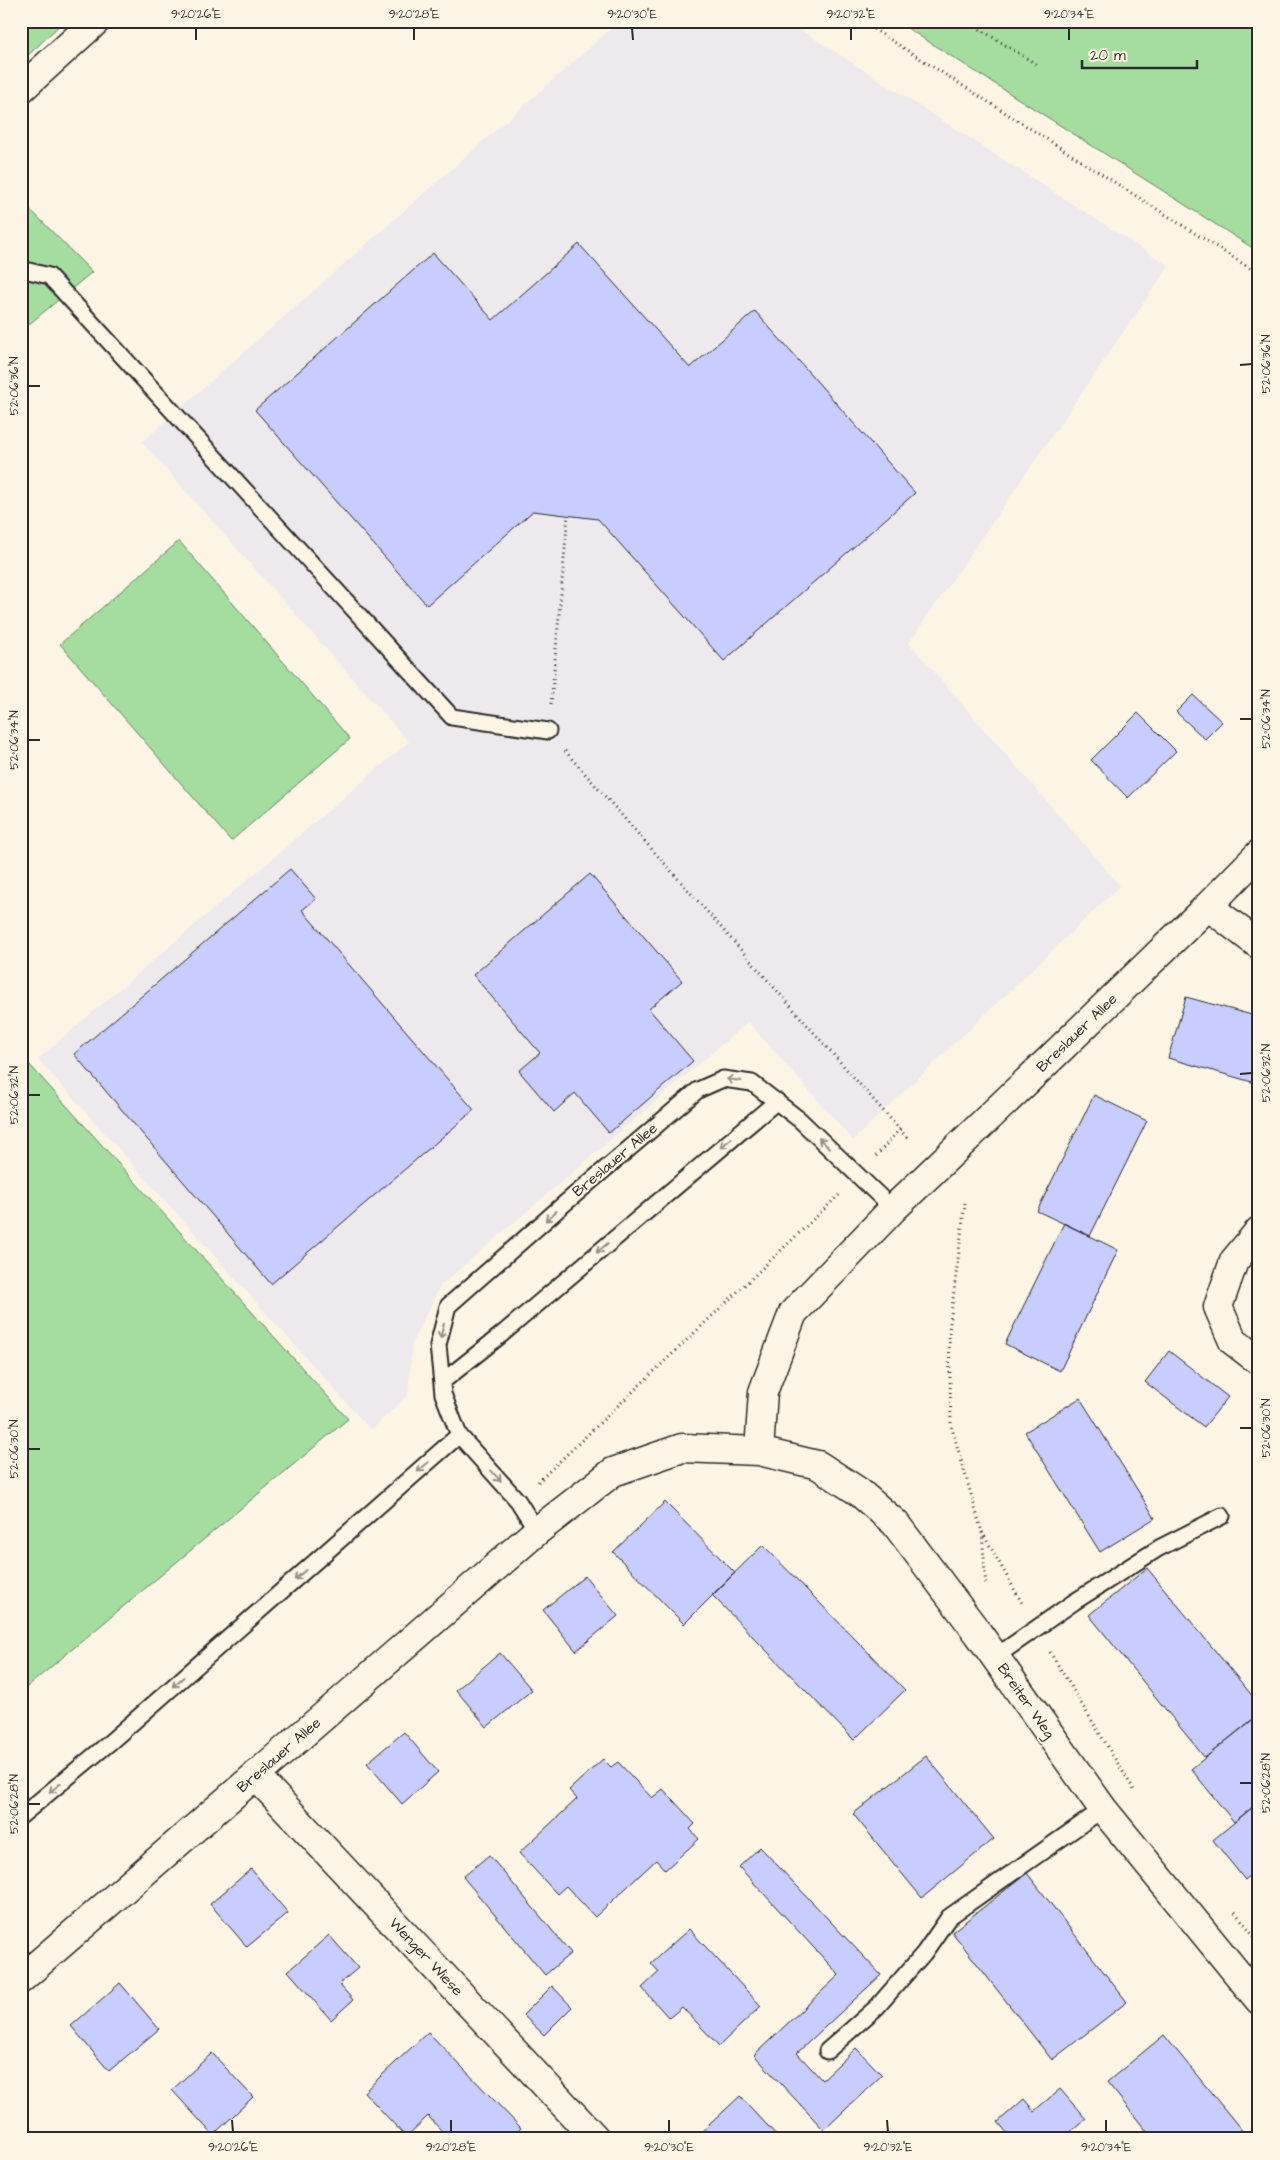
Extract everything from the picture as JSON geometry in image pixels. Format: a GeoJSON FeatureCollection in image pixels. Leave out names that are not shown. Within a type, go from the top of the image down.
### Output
{"type":"FeatureCollection","features":[{"type":"Feature","properties":{"kind":"street"},"geometry":{"type":"LineString","coordinates":[[21,89],[96,21]]}},
{"type":"Feature","properties":{"kind":"street","name":"Breslauer Allee"},"geometry":{"type":"LineString","coordinates":[[21,1978],[537,1531],[613,1472],[682,1448],[759,1451],[762,1392],[793,1313],[893,1209],[1208,906],[1259,854]]}},
{"type":"Feature","properties":{"kind":"street"},"geometry":{"type":"LineString","coordinates":[[1208,906],[1259,944]]}},
{"type":"Feature","properties":{"kind":"street"},"geometry":{"type":"LineString","coordinates":[[1259,1230],[1234,1261],[1218,1307],[1233,1341],[1259,1361]]}},
{"type":"Feature","properties":{"kind":"street","name":"Breiter Weg"},"geometry":{"type":"LineString","coordinates":[[759,1451],[818,1465],[858,1492],[895,1523],[978,1633],[1103,1809],[1259,2000]]}},
{"type":"Feature","properties":{"kind":"street","name":"Wenger Wiese"},"geometry":{"type":"LineString","coordinates":[[256,1776],[596,2139]]}},
{"type":"Feature","properties":{"kind":"lane"},"geometry":{"type":"LineString","coordinates":[[21,269],[49,276],[452,717],[548,732]]}},
{"type":"Feature","properties":{"kind":"lane","name":"Breslauer Allee"},"geometry":{"type":"LineString","coordinates":[[537,1531],[518,1501],[459,1435],[444,1394],[438,1345],[448,1306],[690,1096],[698,1090],[723,1079],[752,1083],[777,1101],[893,1209]]}},
{"type":"Feature","properties":{"kind":"lane"},"geometry":{"type":"LineString","coordinates":[[442,1382],[501,1335],[777,1101]]}},
{"type":"Feature","properties":{"kind":"lane"},"geometry":{"type":"LineString","coordinates":[[21,1816],[116,1737],[459,1435]]}},
{"type":"Feature","properties":{"kind":"lane"},"geometry":{"type":"LineString","coordinates":[[995,1657],[1159,1548],[1222,1516]]}},
{"type":"Feature","properties":{"kind":"lane"},"geometry":{"type":"LineString","coordinates":[[828,2052],[877,2006],[924,1953],[949,1917],[1103,1809]]}},
{"type":"Feature","properties":{"kind":"path"},"geometry":{"type":"LineString","coordinates":[[862,21],[1259,274]]}},
{"type":"Feature","properties":{"kind":"path"},"geometry":{"type":"LineString","coordinates":[[967,21],[1039,66]]}},
{"type":"Feature","properties":{"kind":"path"},"geometry":{"type":"LineString","coordinates":[[568,515],[548,732],[909,1140]]}},
{"type":"Feature","properties":{"kind":"path"},"geometry":{"type":"LineString","coordinates":[[518,1501],[859,1176],[900,1129]]}},
{"type":"Feature","properties":{"kind":"path"},"geometry":{"type":"LineString","coordinates":[[965,1204],[949,1331],[950,1425],[982,1532],[987,1585],[978,1633]]}},
{"type":"Feature","properties":{"kind":"path"},"geometry":{"type":"LineString","coordinates":[[982,1532],[1036,1628],[1135,1791]]}},
{"type":"Feature","properties":{"kind":"path"},"geometry":{"type":"LineString","coordinates":[[1234,1911],[1259,1942]]}},
{"type":"Feature","properties":{"kind":"shaded area"},"geometry":{"type":"Polygon","coordinates":[[[620,21],[787,21],[1169,266],[909,643],[1120,886],[853,1140],[748,1022],[440,1286],[412,1343],[408,1395],[371,1430],[38,1059],[409,742],[142,442],[620,21]]]}},
{"type":"Feature","properties":{"kind":"green space"},"geometry":{"type":"Polygon","coordinates":[[[21,21],[64,21],[21,62],[21,21]]]}},
{"type":"Feature","properties":{"kind":"green space"},"geometry":{"type":"Polygon","coordinates":[[[896,21],[1259,21],[1259,252],[896,21]]]}},
{"type":"Feature","properties":{"kind":"green space"},"geometry":{"type":"Polygon","coordinates":[[[21,200],[92,272],[21,331],[21,200]]]}},
{"type":"Feature","properties":{"kind":"green space"},"geometry":{"type":"Polygon","coordinates":[[[179,541],[350,739],[231,841],[60,644],[179,541]]]}},
{"type":"Feature","properties":{"kind":"green space"},"geometry":{"type":"Polygon","coordinates":[[[21,1055],[348,1419],[21,1692],[21,1055]]]}},
{"type":"Feature","properties":{"kind":"building"},"geometry":{"type":"Polygon","coordinates":[[[579,244],[690,368],[755,311],[915,493],[724,661],[598,519],[533,511],[427,605],[255,410],[433,253],[493,320],[579,244]]]}},
{"type":"Feature","properties":{"kind":"building"},"geometry":{"type":"Polygon","coordinates":[[[1193,695],[1222,722],[1205,739],[1176,712],[1193,695]]]}},
{"type":"Feature","properties":{"kind":"building"},"geometry":{"type":"Polygon","coordinates":[[[1138,713],[1176,751],[1128,798],[1091,760],[1138,713]]]}},
{"type":"Feature","properties":{"kind":"building"},"geometry":{"type":"Polygon","coordinates":[[[290,869],[316,899],[302,910],[474,1110],[271,1284],[74,1054],[290,869]]]}},
{"type":"Feature","properties":{"kind":"building"},"geometry":{"type":"Polygon","coordinates":[[[590,874],[682,981],[649,1009],[693,1061],[609,1133],[575,1093],[554,1112],[519,1071],[540,1053],[473,975],[590,874]]]}},
{"type":"Feature","properties":{"kind":"building"},"geometry":{"type":"Polygon","coordinates":[[[1186,997],[1259,1017],[1259,1084],[1168,1058],[1186,997]]]}},
{"type":"Feature","properties":{"kind":"building"},"geometry":{"type":"Polygon","coordinates":[[[1094,1095],[1147,1121],[1090,1236],[1037,1211],[1094,1095]]]}},
{"type":"Feature","properties":{"kind":"building"},"geometry":{"type":"Polygon","coordinates":[[[1064,1223],[1118,1250],[1060,1371],[1005,1344],[1064,1223]]]}},
{"type":"Feature","properties":{"kind":"building"},"geometry":{"type":"Polygon","coordinates":[[[1169,1351],[1228,1397],[1204,1427],[1145,1382],[1169,1351]]]}},
{"type":"Feature","properties":{"kind":"building"},"geometry":{"type":"Polygon","coordinates":[[[1080,1398],[1155,1518],[1100,1552],[1025,1432],[1080,1398]]]}},
{"type":"Feature","properties":{"kind":"building"},"geometry":{"type":"Polygon","coordinates":[[[665,1502],[735,1573],[684,1624],[613,1552],[665,1502]]]}},
{"type":"Feature","properties":{"kind":"building"},"geometry":{"type":"Polygon","coordinates":[[[763,1545],[905,1690],[854,1740],[712,1595],[763,1545]]]}},
{"type":"Feature","properties":{"kind":"building"},"geometry":{"type":"Polygon","coordinates":[[[1147,1568],[1259,1704],[1259,1714],[1205,1758],[1089,1615],[1147,1568]]]}},
{"type":"Feature","properties":{"kind":"building"},"geometry":{"type":"Polygon","coordinates":[[[585,1576],[618,1616],[576,1651],[543,1610],[585,1576]]]}},
{"type":"Feature","properties":{"kind":"building"},"geometry":{"type":"Polygon","coordinates":[[[500,1653],[532,1690],[487,1727],[456,1690],[500,1653]]]}},
{"type":"Feature","properties":{"kind":"building"},"geometry":{"type":"Polygon","coordinates":[[[1256,1717],[1259,1720],[1259,1802],[1234,1822],[1191,1769],[1256,1717]]]}},
{"type":"Feature","properties":{"kind":"building"},"geometry":{"type":"Polygon","coordinates":[[[404,1732],[438,1772],[402,1804],[367,1763],[404,1732]]]}},
{"type":"Feature","properties":{"kind":"building"},"geometry":{"type":"Polygon","coordinates":[[[926,1756],[994,1839],[922,1898],[853,1814],[926,1756]]]}},
{"type":"Feature","properties":{"kind":"building"},"geometry":{"type":"Polygon","coordinates":[[[603,1759],[611,1767],[618,1762],[652,1798],[663,1789],[695,1824],[690,1829],[699,1839],[665,1870],[656,1860],[595,1917],[566,1886],[557,1894],[519,1853],[577,1799],[569,1790],[603,1759]]]}},
{"type":"Feature","properties":{"kind":"building"},"geometry":{"type":"Polygon","coordinates":[[[1259,1802],[1259,1868],[1245,1880],[1213,1840],[1259,1802]]]}},
{"type":"Feature","properties":{"kind":"building"},"geometry":{"type":"Polygon","coordinates":[[[760,1847],[881,1975],[797,2053],[822,2080],[856,2048],[882,2075],[824,2130],[754,2055],[839,1975],[739,1867],[760,1847]]]}},
{"type":"Feature","properties":{"kind":"building"},"geometry":{"type":"Polygon","coordinates":[[[489,1855],[571,1953],[545,1975],[463,1877],[489,1855]]]}},
{"type":"Feature","properties":{"kind":"building"},"geometry":{"type":"Polygon","coordinates":[[[251,1869],[288,1913],[247,1947],[210,1904],[251,1869]]]}},
{"type":"Feature","properties":{"kind":"building"},"geometry":{"type":"Polygon","coordinates":[[[1027,1873],[1127,2002],[1052,2060],[952,1932],[1027,1873]]]}},
{"type":"Feature","properties":{"kind":"building"},"geometry":{"type":"Polygon","coordinates":[[[689,1929],[761,2006],[719,2046],[682,2007],[669,2018],[642,1988],[659,1972],[651,1963],[689,1929]]]}},
{"type":"Feature","properties":{"kind":"building"},"geometry":{"type":"Polygon","coordinates":[[[329,1935],[358,1968],[339,1984],[353,2000],[331,2020],[288,1971],[329,1935]]]}},
{"type":"Feature","properties":{"kind":"building"},"geometry":{"type":"Polygon","coordinates":[[[120,1983],[159,2029],[109,2071],[71,2026],[120,1983]]]}},
{"type":"Feature","properties":{"kind":"building"},"geometry":{"type":"Polygon","coordinates":[[[552,1986],[572,2007],[544,2035],[523,2015],[552,1986]]]}},
{"type":"Feature","properties":{"kind":"building"},"geometry":{"type":"Polygon","coordinates":[[[428,2032],[521,2128],[510,2139],[449,2139],[428,2116],[406,2137],[364,2092],[428,2032]]]}},
{"type":"Feature","properties":{"kind":"building"},"geometry":{"type":"Polygon","coordinates":[[[1164,2035],[1249,2139],[1153,2139],[1107,2082],[1164,2035]]]}},
{"type":"Feature","properties":{"kind":"building"},"geometry":{"type":"Polygon","coordinates":[[[212,2053],[253,2097],[213,2135],[172,2090],[212,2053]]]}},
{"type":"Feature","properties":{"kind":"building"},"geometry":{"type":"Polygon","coordinates":[[[1060,2089],[1086,2119],[1062,2139],[1012,2139],[998,2122],[1024,2099],[1034,2111],[1060,2089]]]}},
{"type":"Feature","properties":{"kind":"building"},"geometry":{"type":"Polygon","coordinates":[[[740,2096],[780,2139],[694,2139],[740,2096]]]}},
{"type":"Feature","properties":{"kind":"building"},"geometry":{"type":"Polygon","coordinates":[[[21,2120],[33,2132],[26,2139],[21,2139],[21,2120]]]}}]}
